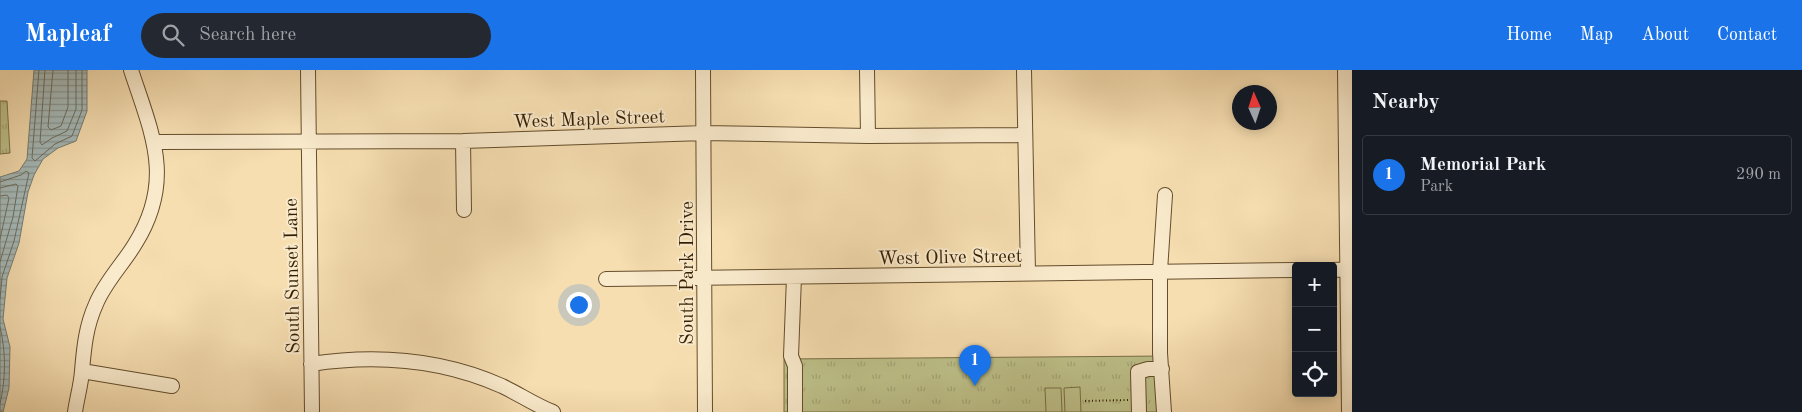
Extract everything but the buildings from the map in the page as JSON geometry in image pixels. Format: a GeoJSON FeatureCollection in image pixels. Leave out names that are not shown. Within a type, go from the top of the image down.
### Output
{"type":"FeatureCollection","features":[{"type":"Feature","properties":{"kind":"street"},"geometry":{"type":"LineString","coordinates":[[75,412],[82,370],[84,341],[89,322],[96,303],[106,286],[144,229],[151,211],[157,178],[154,142],[131,70]]}},
{"type":"Feature","properties":{"kind":"street","name":"South Sunset Lane"},"geometry":{"type":"LineString","coordinates":[[308,70],[312,412]]}},
{"type":"Feature","properties":{"kind":"street","name":"South Park Drive"},"geometry":{"type":"LineString","coordinates":[[703,70],[705,412]]}},
{"type":"Feature","properties":{"kind":"street"},"geometry":{"type":"LineString","coordinates":[[866,70],[868,136]]}},
{"type":"Feature","properties":{"kind":"street"},"geometry":{"type":"LineString","coordinates":[[1024,70],[1028,273]]}},
{"type":"Feature","properties":{"kind":"street"},"geometry":{"type":"LineString","coordinates":[[1345,70],[1348,103],[1350,269],[1349,412]]}},
{"type":"Feature","properties":{"kind":"street","name":"West Maple Street"},"geometry":{"type":"LineString","coordinates":[[154,142],[308,140],[463,141],[704,133],[868,136],[1024,135]]}},
{"type":"Feature","properties":{"kind":"street"},"geometry":{"type":"LineString","coordinates":[[463,141],[464,210]]}},
{"type":"Feature","properties":{"kind":"street"},"geometry":{"type":"LineString","coordinates":[[1164,412],[1160,353],[1160,271],[1165,194]]}},
{"type":"Feature","properties":{"kind":"street"},"geometry":{"type":"LineString","coordinates":[[1337,270],[1350,269]]}},
{"type":"Feature","properties":{"kind":"street","name":"West Olive Street"},"geometry":{"type":"LineString","coordinates":[[606,279],[1292,270]]}},
{"type":"Feature","properties":{"kind":"street"},"geometry":{"type":"LineString","coordinates":[[794,277],[790,356],[795,366],[795,412]]}},
{"type":"Feature","properties":{"kind":"street"},"geometry":{"type":"LineString","coordinates":[[311,364],[367,358],[422,362],[476,376],[502,386],[553,412]]}},
{"type":"Feature","properties":{"kind":"street"},"geometry":{"type":"LineString","coordinates":[[1139,406],[1138,372],[1148,369],[1162,369]]}},
{"type":"Feature","properties":{"kind":"street"},"geometry":{"type":"LineString","coordinates":[[82,370],[172,386]]}},
{"type":"Feature","properties":{"kind":"path"},"geometry":{"type":"LineString","coordinates":[[1085,401],[1139,406]]}},
{"type":"Feature","properties":{"kind":"green space"},"geometry":{"type":"Polygon","coordinates":[[[0,101],[7,101],[10,153],[0,154],[0,101]]]}},
{"type":"Feature","properties":{"kind":"green space"},"geometry":{"type":"Polygon","coordinates":[[[1166,356],[1165,412],[784,412],[784,359],[1166,356]]]}},
{"type":"Feature","properties":{"kind":"green space"},"geometry":{"type":"Polygon","coordinates":[[[1080,387],[1081,412],[1065,412],[1064,388],[1080,387]]]}},
{"type":"Feature","properties":{"kind":"green space"},"geometry":{"type":"Polygon","coordinates":[[[1045,388],[1061,388],[1062,412],[1046,412],[1045,388]]]}},
{"type":"Feature","properties":{"kind":"water"},"geometry":{"type":"Polygon","coordinates":[[[34,70],[87,70],[87,111],[76,141],[58,148],[43,159],[34,175],[28,192],[19,243],[7,278],[3,319],[10,347],[9,388],[3,412],[0,412],[0,177],[19,171],[27,159],[34,70]]]}},
{"type":"Feature","properties":{"kind":"place","name":"Memorial Park"},"geometry":{"type":"Point","coordinates":[975,386]}}]}
